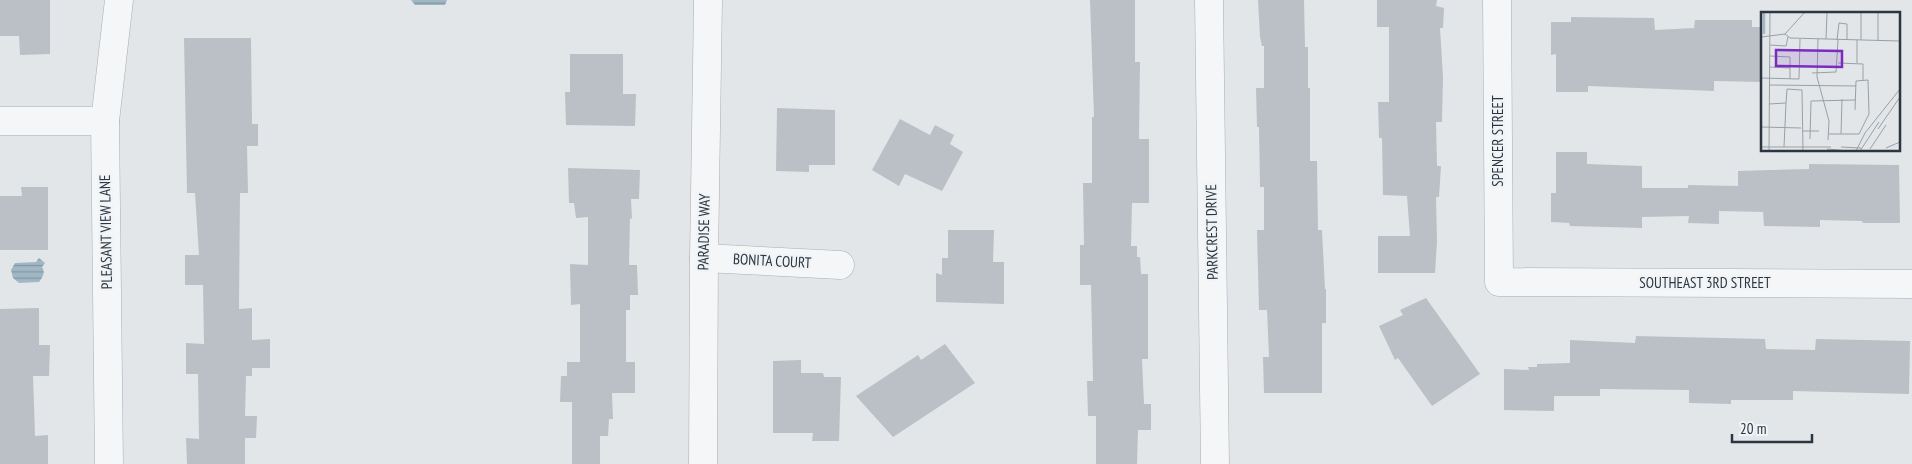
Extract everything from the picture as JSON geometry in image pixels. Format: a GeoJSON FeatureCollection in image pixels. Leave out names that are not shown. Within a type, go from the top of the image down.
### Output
{"type":"FeatureCollection","features":[{"type":"Feature","properties":{"kind":"street","name":"PLEASANT VIEW LANE"},"geometry":{"type":"LineString","coordinates":[[109,464],[105,121],[119,0]]}},
{"type":"Feature","properties":{"kind":"street","name":"PARADISE WAY"},"geometry":{"type":"LineString","coordinates":[[703,464],[708,0]]}},
{"type":"Feature","properties":{"kind":"street","name":"PARKCREST DRIVE"},"geometry":{"type":"LineString","coordinates":[[1209,0],[1215,464]]}},
{"type":"Feature","properties":{"kind":"street","name":"SPENCER STREET"},"geometry":{"type":"LineString","coordinates":[[1497,0],[1499,282]]}},
{"type":"Feature","properties":{"kind":"street"},"geometry":{"type":"LineString","coordinates":[[0,121],[105,121]]}},
{"type":"Feature","properties":{"kind":"street","name":"BONITA COURT"},"geometry":{"type":"LineString","coordinates":[[704,258],[840,265]]}},
{"type":"Feature","properties":{"kind":"street","name":"SOUTHEAST 3RD STREET"},"geometry":{"type":"LineString","coordinates":[[1499,282],[1912,284]]}},
{"type":"Feature","properties":{"kind":"water"},"geometry":{"type":"Polygon","coordinates":[[[411,0],[447,0],[445,5],[415,5],[411,0]]]}},
{"type":"Feature","properties":{"kind":"water"},"geometry":{"type":"Polygon","coordinates":[[[39,258],[45,263],[42,267],[43,275],[39,282],[19,283],[13,278],[11,270],[15,263],[36,262],[39,258]]]}},
{"type":"Feature","properties":{"kind":"building"},"geometry":{"type":"Polygon","coordinates":[[[0,0],[50,0],[50,54],[20,55],[19,36],[0,36],[0,0]]]}},
{"type":"Feature","properties":{"kind":"building"},"geometry":{"type":"Polygon","coordinates":[[[1090,0],[1135,0],[1135,62],[1140,62],[1139,139],[1149,139],[1149,203],[1132,203],[1131,246],[1137,246],[1137,257],[1140,257],[1141,274],[1148,274],[1148,359],[1142,359],[1144,404],[1151,404],[1151,430],[1138,430],[1137,464],[1096,464],[1096,416],[1088,416],[1087,381],[1093,381],[1091,285],[1080,285],[1080,245],[1084,245],[1083,183],[1092,183],[1092,117],[1094,117],[1090,0]]]}},
{"type":"Feature","properties":{"kind":"building"},"geometry":{"type":"Polygon","coordinates":[[[1258,0],[1304,0],[1305,47],[1308,47],[1308,88],[1310,88],[1310,161],[1317,161],[1318,230],[1322,230],[1326,289],[1326,323],[1322,323],[1322,393],[1264,393],[1263,357],[1269,357],[1267,310],[1259,310],[1257,230],[1264,230],[1264,187],[1260,187],[1256,88],[1264,88],[1264,46],[1262,46],[1260,37],[1258,0]]]}},
{"type":"Feature","properties":{"kind":"building"},"geometry":{"type":"Polygon","coordinates":[[[1377,0],[1437,0],[1436,6],[1444,8],[1443,28],[1440,28],[1443,77],[1442,122],[1436,122],[1437,166],[1441,166],[1439,197],[1436,197],[1437,241],[1435,273],[1378,273],[1378,236],[1410,236],[1407,196],[1383,195],[1382,138],[1379,138],[1378,102],[1389,102],[1389,27],[1377,27],[1377,0]]]}},
{"type":"Feature","properties":{"kind":"building"},"geometry":{"type":"Polygon","coordinates":[[[1571,17],[1654,18],[1655,30],[1694,28],[1695,20],[1752,20],[1752,27],[1761,27],[1761,82],[1714,81],[1714,91],[1588,86],[1588,92],[1556,92],[1556,54],[1551,55],[1551,22],[1571,22],[1571,17]]]}},
{"type":"Feature","properties":{"kind":"building"},"geometry":{"type":"Polygon","coordinates":[[[184,38],[251,38],[252,124],[258,124],[258,146],[247,146],[248,193],[240,193],[239,309],[252,308],[252,340],[270,339],[270,368],[252,368],[252,376],[246,376],[245,416],[257,416],[256,438],[245,438],[245,464],[187,464],[186,438],[199,439],[198,374],[186,374],[186,343],[204,344],[203,285],[185,285],[185,255],[199,255],[195,193],[187,193],[184,38]]]}},
{"type":"Feature","properties":{"kind":"building"},"geometry":{"type":"Polygon","coordinates":[[[570,54],[623,54],[623,94],[636,94],[635,126],[566,125],[565,92],[570,92],[570,54]]]}},
{"type":"Feature","properties":{"kind":"building"},"geometry":{"type":"Polygon","coordinates":[[[777,108],[835,110],[835,165],[809,165],[809,172],[776,171],[777,108]]]}},
{"type":"Feature","properties":{"kind":"building"},"geometry":{"type":"Polygon","coordinates":[[[900,119],[930,135],[935,125],[954,135],[950,144],[963,152],[942,191],[905,174],[899,186],[872,170],[900,119]]]}},
{"type":"Feature","properties":{"kind":"building"},"geometry":{"type":"Polygon","coordinates":[[[1556,152],[1587,152],[1587,164],[1642,166],[1642,188],[1688,188],[1688,185],[1738,186],[1738,171],[1809,169],[1809,164],[1899,165],[1900,223],[1820,220],[1820,227],[1764,226],[1763,212],[1719,211],[1719,224],[1688,223],[1689,216],[1642,217],[1642,228],[1570,226],[1569,223],[1551,222],[1551,193],[1556,193],[1556,152]]]}},
{"type":"Feature","properties":{"kind":"building"},"geometry":{"type":"Polygon","coordinates":[[[568,168],[640,170],[639,199],[631,199],[632,219],[630,218],[629,265],[637,265],[638,295],[630,295],[630,310],[626,310],[626,362],[635,362],[635,393],[612,393],[613,419],[609,419],[608,436],[600,436],[600,464],[572,464],[572,402],[560,402],[561,376],[567,376],[567,362],[580,362],[580,304],[571,305],[570,264],[588,265],[588,217],[576,218],[574,203],[569,203],[568,168]]]}},
{"type":"Feature","properties":{"kind":"building"},"geometry":{"type":"Polygon","coordinates":[[[21,187],[48,187],[48,250],[0,250],[0,196],[22,196],[21,187]]]}},
{"type":"Feature","properties":{"kind":"building"},"geometry":{"type":"Polygon","coordinates":[[[948,230],[994,230],[993,262],[1004,262],[1004,304],[936,302],[936,273],[942,275],[942,258],[948,258],[948,230]]]}},
{"type":"Feature","properties":{"kind":"building"},"geometry":{"type":"Polygon","coordinates":[[[1426,298],[1480,374],[1432,406],[1398,358],[1395,360],[1379,326],[1403,315],[1400,310],[1426,298]]]}},
{"type":"Feature","properties":{"kind":"building"},"geometry":{"type":"Polygon","coordinates":[[[39,308],[39,345],[50,345],[49,376],[33,376],[35,436],[48,435],[48,464],[0,464],[0,309],[39,308]]]}},
{"type":"Feature","properties":{"kind":"building"},"geometry":{"type":"Polygon","coordinates":[[[1636,336],[1765,339],[1766,349],[1815,350],[1816,339],[1910,341],[1909,394],[1793,391],[1793,400],[1731,400],[1731,404],[1689,403],[1689,390],[1600,389],[1600,396],[1554,396],[1554,411],[1504,410],[1504,369],[1529,370],[1528,367],[1537,367],[1537,364],[1570,363],[1570,340],[1635,343],[1636,336]]]}},
{"type":"Feature","properties":{"kind":"building"},"geometry":{"type":"Polygon","coordinates":[[[945,344],[975,383],[893,437],[856,396],[918,355],[921,360],[945,344]]]}},
{"type":"Feature","properties":{"kind":"building"},"geometry":{"type":"Polygon","coordinates":[[[801,360],[801,373],[823,373],[824,377],[841,377],[839,441],[812,441],[813,433],[773,433],[773,361],[801,360]]]}}]}
